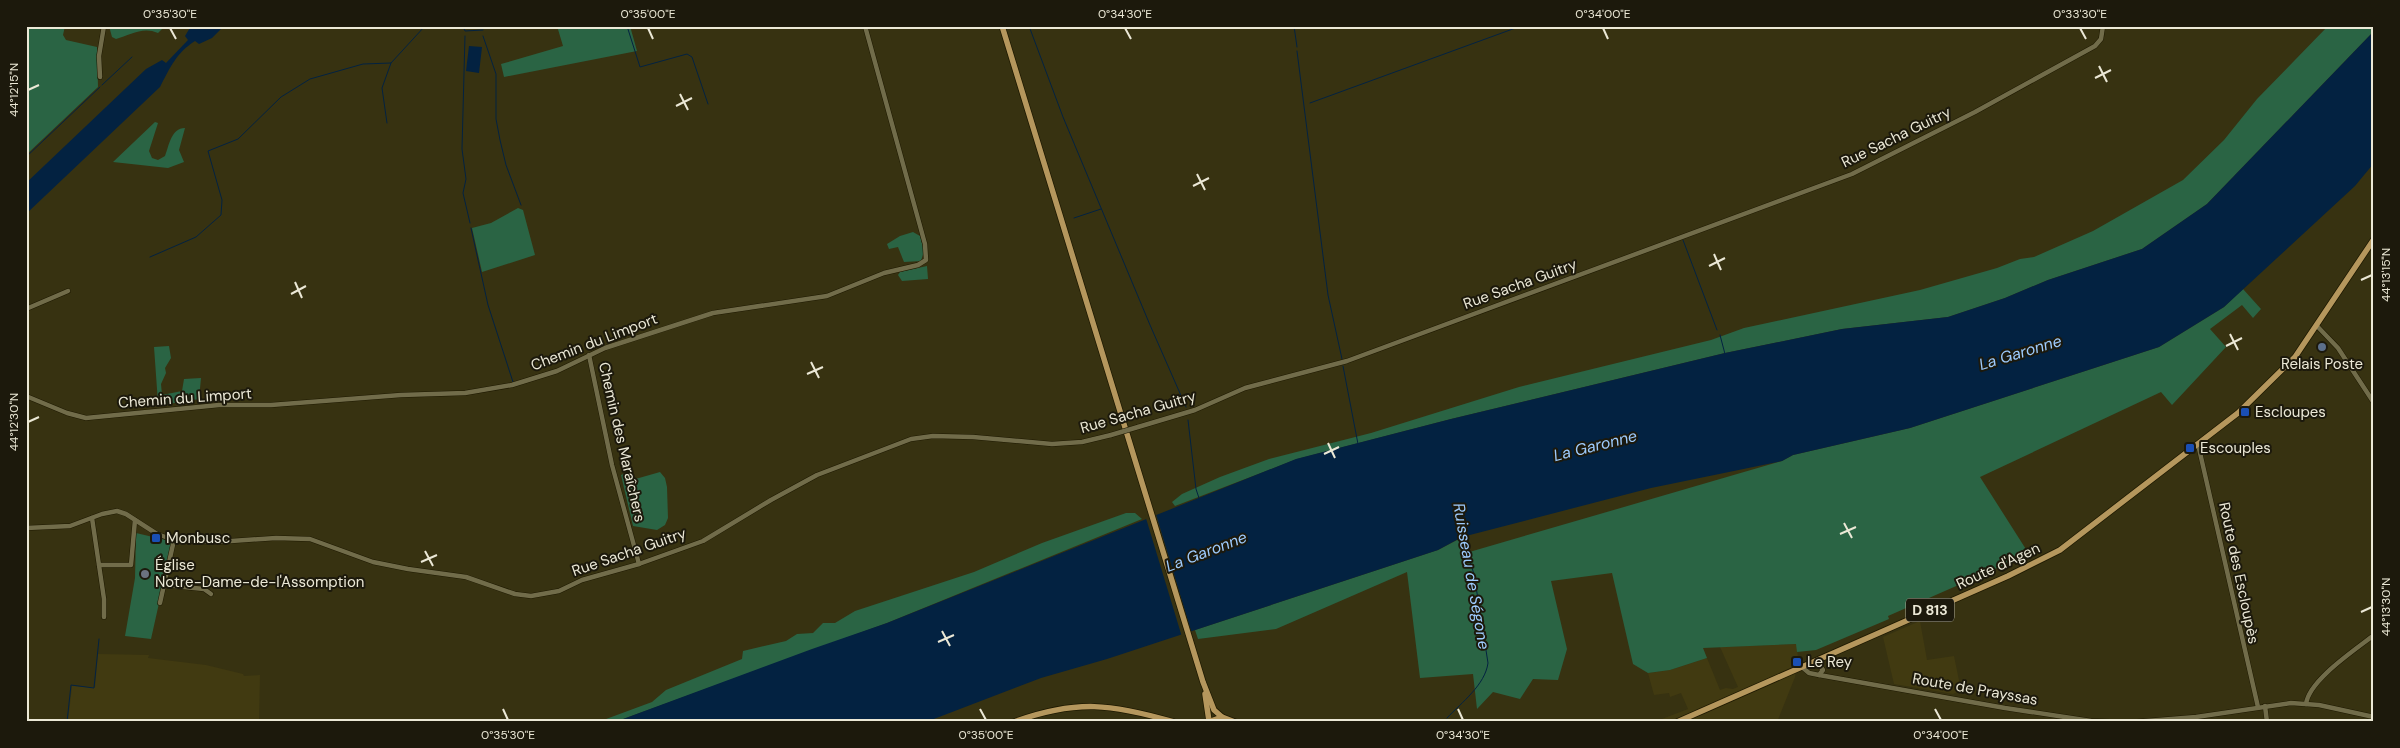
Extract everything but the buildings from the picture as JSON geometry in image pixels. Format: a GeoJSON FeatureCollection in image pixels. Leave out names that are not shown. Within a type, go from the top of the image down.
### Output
{"type":"FeatureCollection","features":[{"type":"Feature","properties":{"kind":"main road"},"geometry":{"type":"LineString","coordinates":[[1002,26],[1202,679],[1214,710],[1222,717],[1235,722]]}},
{"type":"Feature","properties":{"kind":"main road","name":"D 813"},"geometry":{"type":"LineString","coordinates":[[2198,444],[2238,413],[2295,357],[2374,238]]}},
{"type":"Feature","properties":{"kind":"main road","name":"Route d'Agen"},"geometry":{"type":"LineString","coordinates":[[1677,722],[2008,576],[2060,550],[2198,444]]}},
{"type":"Feature","properties":{"kind":"main road"},"geometry":{"type":"LineString","coordinates":[[1202,679],[1208,721],[1222,717]]}},
{"type":"Feature","properties":{"kind":"main road"},"geometry":{"type":"LineString","coordinates":[[1014,722],[1046,711],[1088,706],[1127,709],[1174,722]]}},
{"type":"Feature","properties":{"kind":"main road"},"geometry":{"type":"LineString","coordinates":[[1154,716],[1167,722]]}},
{"type":"Feature","properties":{"kind":"street"},"geometry":{"type":"LineString","coordinates":[[100,78],[104,26]]}},
{"type":"Feature","properties":{"kind":"street","name":"Chemin du Limport"},"geometry":{"type":"LineString","coordinates":[[26,396],[67,413],[86,418],[219,405],[271,405],[401,395],[466,393],[512,385],[543,376],[589,355],[713,313],[827,296],[884,273],[918,265],[926,260],[925,244],[865,26]]}},
{"type":"Feature","properties":{"kind":"street","name":"Rue Sacha Guitry"},"geometry":{"type":"LineString","coordinates":[[26,528],[63,527],[117,511],[126,514],[157,534],[174,540],[217,542],[276,538],[310,539],[332,545],[372,562],[411,570],[466,576],[515,594],[543,595],[582,580],[639,564],[710,537],[771,500],[817,476],[912,439],[933,436],[973,437],[1052,444],[1082,442],[1111,436],[1189,412],[1245,388],[1347,361],[1852,174],[1976,112],[2094,46],[2101,39],[2103,26]]}},
{"type":"Feature","properties":{"kind":"street"},"geometry":{"type":"LineString","coordinates":[[26,309],[68,291]]}},
{"type":"Feature","properties":{"kind":"street"},"geometry":{"type":"LineString","coordinates":[[2317,326],[2338,348],[2374,403]]}},
{"type":"Feature","properties":{"kind":"street","name":"Chemin des Maraîchers"},"geometry":{"type":"LineString","coordinates":[[589,355],[612,465],[639,564]]}},
{"type":"Feature","properties":{"kind":"street","name":"Route des Escloupès"},"geometry":{"type":"LineString","coordinates":[[2198,444],[2234,612],[2258,707]]}},
{"type":"Feature","properties":{"kind":"street"},"geometry":{"type":"LineString","coordinates":[[92,518],[104,598],[104,617]]}},
{"type":"Feature","properties":{"kind":"street"},"geometry":{"type":"LineString","coordinates":[[99,565],[131,565],[135,520]]}},
{"type":"Feature","properties":{"kind":"street"},"geometry":{"type":"LineString","coordinates":[[160,603],[174,540]]}},
{"type":"Feature","properties":{"kind":"street"},"geometry":{"type":"LineString","coordinates":[[164,585],[204,589],[211,594]]}},
{"type":"Feature","properties":{"kind":"street"},"geometry":{"type":"LineString","coordinates":[[2306,704],[2308,693],[2319,681],[2374,635]]}},
{"type":"Feature","properties":{"kind":"street"},"geometry":{"type":"LineString","coordinates":[[1816,662],[1831,677]]}},
{"type":"Feature","properties":{"kind":"street","name":"Route de Prayssas"},"geometry":{"type":"LineString","coordinates":[[1802,667],[1809,673],[1819,675],[2090,721],[2116,722]]}},
{"type":"Feature","properties":{"kind":"street"},"geometry":{"type":"LineString","coordinates":[[1819,675],[1823,670]]}},
{"type":"Feature","properties":{"kind":"street"},"geometry":{"type":"LineString","coordinates":[[2134,722],[2196,717],[2264,706],[2306,704],[2374,717]]}},
{"type":"Feature","properties":{"kind":"street"},"geometry":{"type":"LineString","coordinates":[[2264,706],[2267,722]]}},
{"type":"Feature","properties":{"kind":"shaded area"},"geometry":{"type":"Polygon","coordinates":[[[1920,621],[1927,660],[1954,656],[1961,690],[1953,694],[1894,684],[1883,637],[1920,621]]]}},
{"type":"Feature","properties":{"kind":"shaded area"},"geometry":{"type":"Polygon","coordinates":[[[1797,644],[1798,661],[1795,677],[1777,722],[1662,722],[1662,719],[1688,709],[1681,693],[1670,697],[1669,693],[1654,695],[1648,673],[1670,670],[1707,658],[1720,690],[1726,688],[1733,689],[1738,687],[1720,647],[1797,644]]]}},
{"type":"Feature","properties":{"kind":"shaded area"},"geometry":{"type":"Polygon","coordinates":[[[98,654],[149,655],[148,658],[206,665],[243,674],[244,676],[260,675],[259,722],[68,722],[72,686],[95,687],[98,654]]]}},
{"type":"Feature","properties":{"kind":"green space"},"geometry":{"type":"Polygon","coordinates":[[[26,26],[65,26],[63,35],[66,40],[97,47],[98,87],[26,155],[26,26]]]}},
{"type":"Feature","properties":{"kind":"green space"},"geometry":{"type":"Polygon","coordinates":[[[109,26],[165,26],[158,33],[147,30],[131,33],[116,39],[112,37],[109,26]]]}},
{"type":"Feature","properties":{"kind":"green space"},"geometry":{"type":"Polygon","coordinates":[[[557,26],[630,26],[637,51],[504,77],[501,64],[563,46],[557,26]]]}},
{"type":"Feature","properties":{"kind":"green space"},"geometry":{"type":"Polygon","coordinates":[[[2328,26],[2374,26],[2374,31],[2207,204],[2142,249],[2048,280],[2005,298],[1948,317],[1842,329],[1725,353],[1451,419],[1297,459],[1175,506],[1172,502],[1182,494],[1220,477],[1269,459],[1371,433],[1519,387],[1711,340],[1744,328],[1920,290],[1997,268],[2020,259],[2034,257],[2093,231],[2183,180],[2224,140],[2257,99],[2328,26]]]}},
{"type":"Feature","properties":{"kind":"green space"},"geometry":{"type":"Polygon","coordinates":[[[155,122],[158,123],[149,151],[152,158],[158,160],[165,156],[174,134],[180,129],[185,128],[179,150],[184,162],[168,168],[113,162],[155,122]]]}},
{"type":"Feature","properties":{"kind":"green space"},"geometry":{"type":"Polygon","coordinates":[[[518,208],[523,210],[535,255],[482,272],[472,228],[491,223],[518,208]]]}},
{"type":"Feature","properties":{"kind":"green space"},"geometry":{"type":"Polygon","coordinates":[[[913,232],[920,236],[924,251],[921,261],[904,262],[898,247],[889,249],[887,244],[900,236],[913,232]]]}},
{"type":"Feature","properties":{"kind":"green space"},"geometry":{"type":"Polygon","coordinates":[[[927,266],[928,279],[902,281],[898,275],[900,272],[927,266]]]}},
{"type":"Feature","properties":{"kind":"green space"},"geometry":{"type":"Polygon","coordinates":[[[2243,289],[2261,309],[2253,318],[2242,305],[2210,329],[2226,347],[2172,405],[2161,392],[1980,477],[2029,554],[1888,616],[1889,619],[1816,650],[1797,652],[1796,644],[1703,648],[1707,658],[1670,670],[1648,673],[1633,664],[1612,573],[1551,581],[1567,649],[1558,680],[1533,679],[1520,699],[1493,692],[1477,709],[1473,674],[1420,678],[1407,572],[1276,629],[1198,639],[1195,630],[1438,550],[1459,539],[1466,553],[1782,461],[1793,455],[1910,428],[2159,347],[2224,307],[2243,289]]]}},
{"type":"Feature","properties":{"kind":"green space"},"geometry":{"type":"Polygon","coordinates":[[[169,346],[171,358],[165,368],[166,373],[161,384],[162,395],[182,391],[184,379],[201,378],[199,399],[162,405],[158,403],[154,347],[169,346]]]}},
{"type":"Feature","properties":{"kind":"green space"},"geometry":{"type":"Polygon","coordinates":[[[660,472],[665,478],[667,487],[668,518],[665,525],[657,530],[633,526],[621,475],[626,473],[632,480],[660,472]]]}},
{"type":"Feature","properties":{"kind":"green space"},"geometry":{"type":"Polygon","coordinates":[[[1126,513],[1135,513],[1142,519],[887,623],[615,722],[598,722],[652,702],[666,690],[742,659],[743,651],[786,641],[797,634],[813,633],[823,623],[835,623],[855,611],[974,572],[1042,543],[1126,513]]]}},
{"type":"Feature","properties":{"kind":"green space"},"geometry":{"type":"Polygon","coordinates":[[[136,533],[170,541],[172,545],[151,639],[125,636],[135,578],[136,533]]]}},
{"type":"Feature","properties":{"kind":"water"},"geometry":{"type":"Polygon","coordinates":[[[191,26],[224,26],[212,38],[199,44],[195,41],[188,46],[174,61],[160,87],[26,214],[26,183],[146,69],[162,60],[166,63],[188,40],[185,36],[191,26]]]}},
{"type":"Feature","properties":{"kind":"water","name":"La Garonne"},"geometry":{"type":"Polygon","coordinates":[[[2374,31],[2374,163],[2355,186],[2224,307],[2159,347],[1910,428],[1793,455],[1782,461],[1651,488],[1462,537],[1438,550],[1107,659],[1041,678],[926,722],[615,722],[887,623],[1296,459],[1451,419],[1725,353],[1842,329],[1948,317],[2005,298],[2048,280],[2142,249],[2207,204],[2374,31]]]}},
{"type":"Feature","properties":{"kind":"water"},"geometry":{"type":"Polygon","coordinates":[[[469,46],[482,47],[479,73],[466,71],[469,46]]]}},
{"type":"Feature","properties":{"kind":"pier"},"geometry":{"type":"Polygon","coordinates":[[[1155,511],[1192,634],[1182,637],[1145,515],[1155,511]]]}},
{"type":"Feature","properties":{"kind":"waterway"},"geometry":{"type":"LineString","coordinates":[[150,257],[196,237],[221,215],[222,200],[208,151],[238,139],[281,97],[310,79],[363,64],[391,63],[425,26]]}},
{"type":"Feature","properties":{"kind":"waterway"},"geometry":{"type":"LineString","coordinates":[[463,26],[465,31],[483,30]]}},
{"type":"Feature","properties":{"kind":"waterway"},"geometry":{"type":"LineString","coordinates":[[627,26],[640,67],[687,54],[692,57],[708,104]]}},
{"type":"Feature","properties":{"kind":"waterway"},"geometry":{"type":"LineString","coordinates":[[1029,26],[1063,117],[1186,407]]}},
{"type":"Feature","properties":{"kind":"waterway"},"geometry":{"type":"LineString","coordinates":[[1294,26],[1297,47]]}},
{"type":"Feature","properties":{"kind":"waterway"},"geometry":{"type":"LineString","coordinates":[[1310,103],[1521,26]]}},
{"type":"Feature","properties":{"kind":"waterway"},"geometry":{"type":"LineString","coordinates":[[465,36],[462,149],[466,179],[463,193],[470,223]]}},
{"type":"Feature","properties":{"kind":"waterway"},"geometry":{"type":"LineString","coordinates":[[483,36],[496,74],[496,119],[500,140],[506,165],[521,205]]}},
{"type":"Feature","properties":{"kind":"waterway"},"geometry":{"type":"LineString","coordinates":[[1297,51],[1328,295],[1342,359]]}},
{"type":"Feature","properties":{"kind":"waterway"},"geometry":{"type":"LineString","coordinates":[[102,85],[132,57]]}},
{"type":"Feature","properties":{"kind":"waterway"},"geometry":{"type":"LineString","coordinates":[[387,123],[382,88],[391,63]]}},
{"type":"Feature","properties":{"kind":"waterway"},"geometry":{"type":"LineString","coordinates":[[26,157],[100,87]]}},
{"type":"Feature","properties":{"kind":"waterway"},"geometry":{"type":"LineString","coordinates":[[1074,218],[1101,209]]}},
{"type":"Feature","properties":{"kind":"waterway"},"geometry":{"type":"LineString","coordinates":[[471,228],[488,305],[513,382]]}},
{"type":"Feature","properties":{"kind":"waterway"},"geometry":{"type":"LineString","coordinates":[[1683,240],[1717,330]]}},
{"type":"Feature","properties":{"kind":"waterway"},"geometry":{"type":"LineString","coordinates":[[1720,335],[1725,354]]}},
{"type":"Feature","properties":{"kind":"waterway"},"geometry":{"type":"LineString","coordinates":[[1343,366],[1358,444]]}},
{"type":"Feature","properties":{"kind":"waterway"},"geometry":{"type":"LineString","coordinates":[[1188,420],[1196,489],[1199,498]]}},
{"type":"Feature","properties":{"kind":"waterway","name":"Ruisseau de Ségone"},"geometry":{"type":"LineString","coordinates":[[1447,718],[1478,686],[1488,663],[1474,574],[1462,537]]}},
{"type":"Feature","properties":{"kind":"waterway"},"geometry":{"type":"LineString","coordinates":[[67,722],[71,685],[94,688],[99,639]]}},
{"type":"Feature","properties":{"kind":"place","name":"Relais Poste"},"geometry":{"type":"Point","coordinates":[2322,347]}},
{"type":"Feature","properties":{"kind":"place","name":"Escloupes"},"geometry":{"type":"Point","coordinates":[2245,412]}},
{"type":"Feature","properties":{"kind":"place","name":"Escouples"},"geometry":{"type":"Point","coordinates":[2190,448]}},
{"type":"Feature","properties":{"kind":"place","name":"Monbusc"},"geometry":{"type":"Point","coordinates":[156,538]}},
{"type":"Feature","properties":{"kind":"place","name":"Église Notre-Dame-de-l'Assomption"},"geometry":{"type":"Point","coordinates":[145,574]}},
{"type":"Feature","properties":{"kind":"place","name":"Le Rey"},"geometry":{"type":"Point","coordinates":[1797,662]}}]}
